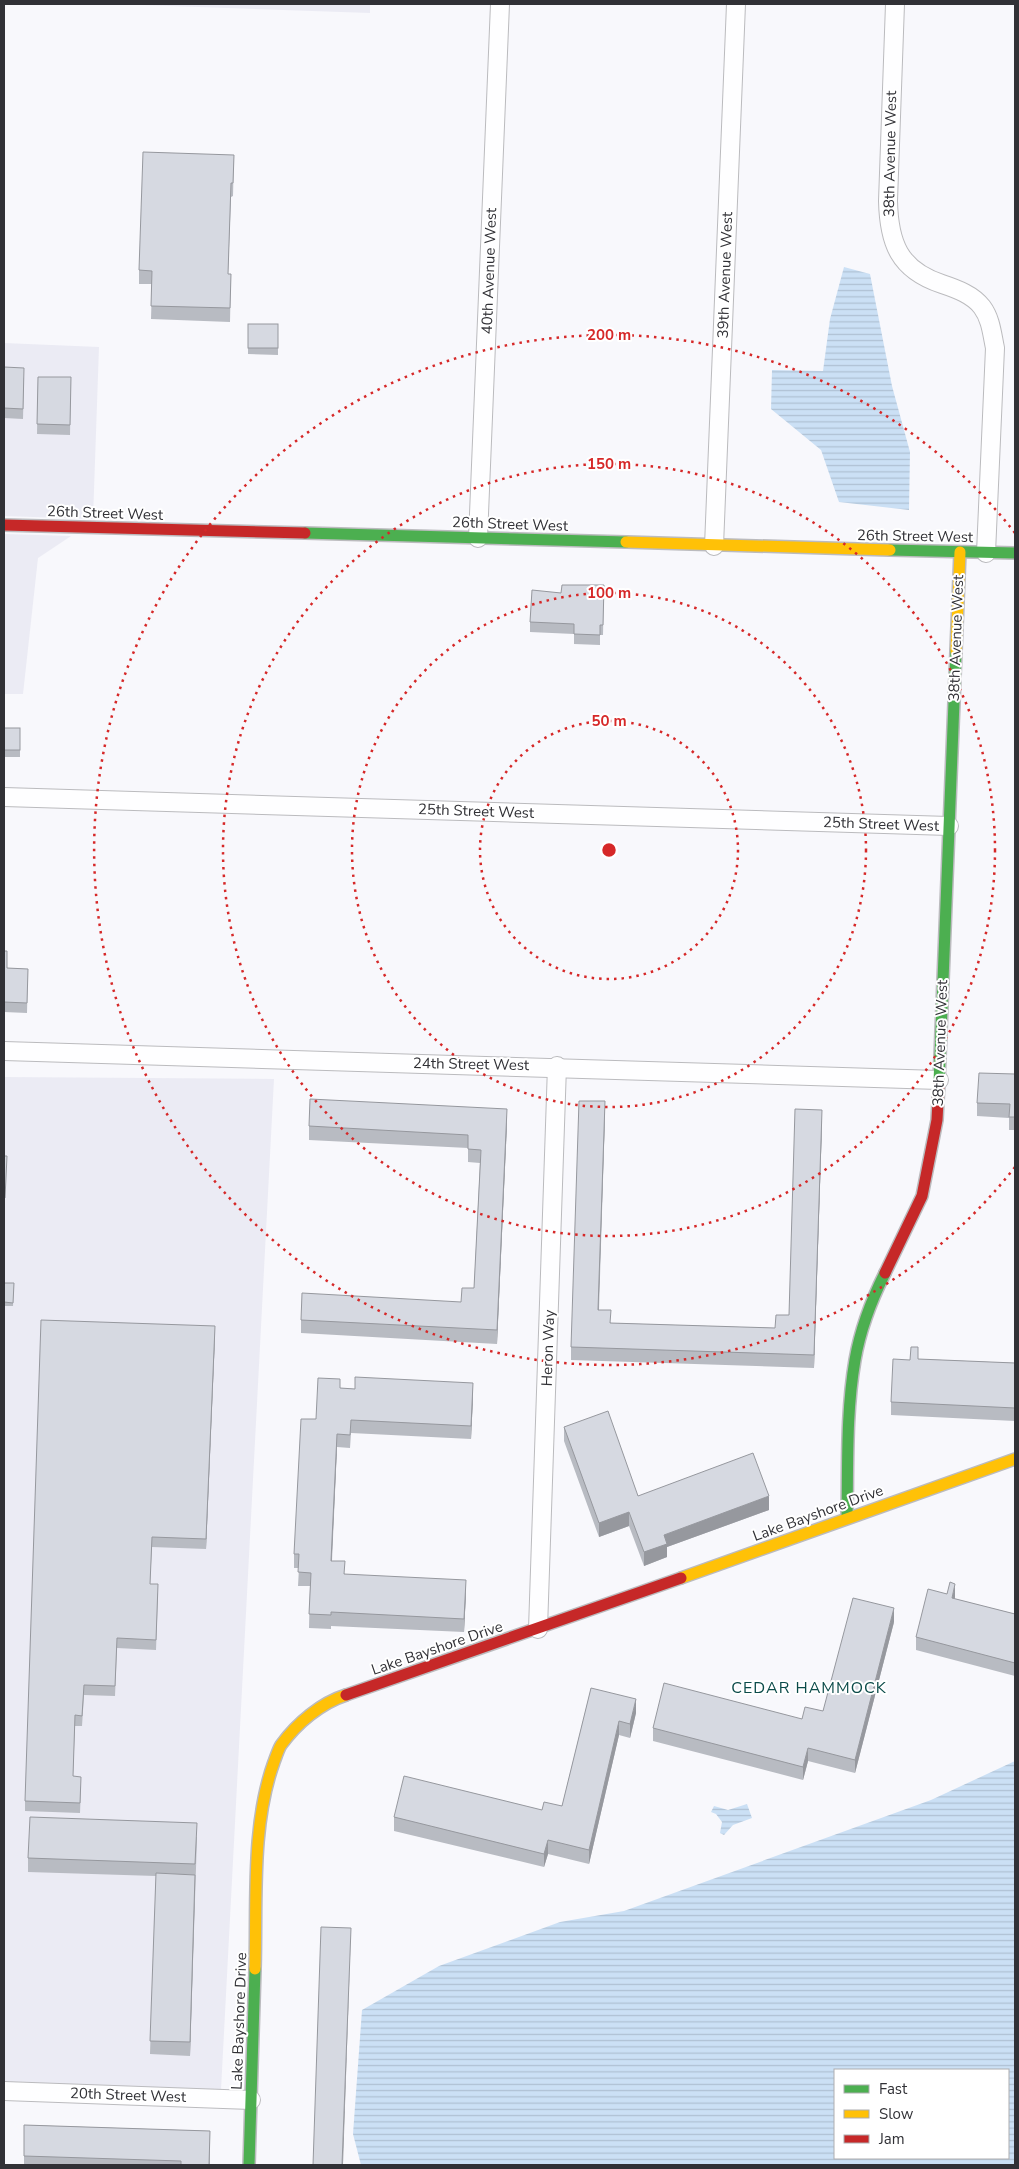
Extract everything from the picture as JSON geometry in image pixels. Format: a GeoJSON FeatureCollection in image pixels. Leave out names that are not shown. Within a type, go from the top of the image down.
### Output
{"type":"FeatureCollection","features":[{"type":"Feature","properties":{"kind":"street","name":"40th Avenue West"},"geometry":{"type":"LineString","coordinates":[[478,538],[500,4]]}},
{"type":"Feature","properties":{"kind":"street","name":"39th Avenue West"},"geometry":{"type":"LineString","coordinates":[[714,546],[736,4]]}},
{"type":"Feature","properties":{"kind":"street","name":"38th Avenue West"},"geometry":{"type":"LineString","coordinates":[[895,4],[888,201],[889,228],[897,251],[912,269],[934,282],[972,297],[988,316],[995,348],[986,553]]}},
{"type":"Feature","properties":{"kind":"street","name":"26th Street West"},"geometry":{"type":"LineString","coordinates":[[4,525],[1015,553]]}},
{"type":"Feature","properties":{"kind":"street","name":"38th Avenue West"},"geometry":{"type":"LineString","coordinates":[[847,1518],[850,1397],[854,1358],[875,1294],[922,1196],[937,1120],[960,552]]}},
{"type":"Feature","properties":{"kind":"street","name":"25th Street West"},"geometry":{"type":"LineString","coordinates":[[4,796],[949,826]]}},
{"type":"Feature","properties":{"kind":"street","name":"24th Street West"},"geometry":{"type":"LineString","coordinates":[[4,1051],[557,1066],[939,1080]]}},
{"type":"Feature","properties":{"kind":"street","name":"Heron Way"},"geometry":{"type":"LineString","coordinates":[[538,1629],[557,1066]]}},
{"type":"Feature","properties":{"kind":"street","name":"Lake Bayshore Drive"},"geometry":{"type":"LineString","coordinates":[[249,2165],[258,1830],[267,1781],[280,1746],[303,1720],[336,1698],[538,1629],[1015,1459]]}},
{"type":"Feature","properties":{"kind":"street","name":"20th Street West"},"geometry":{"type":"LineString","coordinates":[[4,2091],[251,2100]]}},
{"type":"Feature","properties":{"kind":"shaded area"},"geometry":{"type":"Polygon","coordinates":[[[112,4],[370,4],[370,13],[112,4]]]}},
{"type":"Feature","properties":{"kind":"shaded area"},"geometry":{"type":"Polygon","coordinates":[[[4,343],[99,347],[93,519],[4,516],[4,343]]]}},
{"type":"Feature","properties":{"kind":"shaded area"},"geometry":{"type":"Polygon","coordinates":[[[4,534],[71,536],[38,558],[23,694],[4,694],[4,534]]]}},
{"type":"Feature","properties":{"kind":"shaded area"},"geometry":{"type":"Polygon","coordinates":[[[4,1077],[274,1079],[221,2090],[4,2082],[4,1077]]]}},
{"type":"Feature","properties":{"kind":"water"},"geometry":{"type":"Polygon","coordinates":[[[844,267],[870,274],[892,386],[910,452],[909,510],[839,502],[821,450],[771,409],[772,370],[823,371],[830,319],[844,267]]]}},
{"type":"Feature","properties":{"kind":"water"},"geometry":{"type":"Polygon","coordinates":[[[1015,1761],[1015,2165],[361,2165],[353,2134],[362,2010],[439,1966],[560,1922],[624,1911],[931,1800],[1015,1761]]]}},
{"type":"Feature","properties":{"kind":"water"},"geometry":{"type":"Polygon","coordinates":[[[747,1804],[752,1818],[733,1825],[724,1835],[720,1833],[722,1822],[716,1814],[711,1812],[714,1806],[728,1810],[747,1804]]]}},
{"type":"Feature","properties":{"kind":"building"},"geometry":{"type":"Polygon","coordinates":[[[143,152],[234,155],[233,183],[231,183],[228,274],[231,274],[230,308],[151,306],[152,271],[139,270],[143,152]]]}},
{"type":"Feature","properties":{"kind":"building"},"geometry":{"type":"Polygon","coordinates":[[[248,324],[278,324],[278,348],[248,348],[248,324]]]}},
{"type":"Feature","properties":{"kind":"building"},"geometry":{"type":"Polygon","coordinates":[[[4,367],[24,368],[23,409],[4,408],[4,367]]]}},
{"type":"Feature","properties":{"kind":"building"},"geometry":{"type":"Polygon","coordinates":[[[38,377],[71,377],[70,425],[37,424],[38,377]]]}},
{"type":"Feature","properties":{"kind":"building"},"geometry":{"type":"Polygon","coordinates":[[[562,585],[604,585],[603,625],[600,625],[600,635],[574,634],[574,624],[530,622],[532,590],[561,593],[562,585]]]}},
{"type":"Feature","properties":{"kind":"building"},"geometry":{"type":"Polygon","coordinates":[[[4,728],[20,728],[20,750],[4,750],[4,728]]]}},
{"type":"Feature","properties":{"kind":"building"},"geometry":{"type":"Polygon","coordinates":[[[4,951],[7,951],[7,968],[28,969],[27,1003],[4,1002],[4,951]]]}},
{"type":"Feature","properties":{"kind":"building"},"geometry":{"type":"Polygon","coordinates":[[[979,1073],[1015,1074],[1015,1117],[1009,1117],[1010,1104],[977,1103],[979,1073]]]}},
{"type":"Feature","properties":{"kind":"building"},"geometry":{"type":"Polygon","coordinates":[[[310,1099],[507,1109],[497,1330],[301,1320],[302,1293],[461,1302],[462,1288],[474,1288],[481,1150],[468,1149],[468,1135],[309,1126],[310,1099]]]}},
{"type":"Feature","properties":{"kind":"building"},"geometry":{"type":"Polygon","coordinates":[[[579,1101],[605,1101],[598,1310],[611,1310],[610,1323],[775,1328],[776,1315],[789,1315],[795,1109],[822,1110],[814,1355],[571,1347],[579,1101]]]}},
{"type":"Feature","properties":{"kind":"building"},"geometry":{"type":"Polygon","coordinates":[[[4,1156],[7,1156],[5,1198],[4,1198],[4,1156]]]}},
{"type":"Feature","properties":{"kind":"building"},"geometry":{"type":"Polygon","coordinates":[[[4,1283],[14,1283],[13,1303],[4,1302],[4,1283]]]}},
{"type":"Feature","properties":{"kind":"building"},"geometry":{"type":"Polygon","coordinates":[[[41,1320],[215,1326],[206,1539],[152,1537],[150,1584],[158,1584],[156,1640],[117,1638],[115,1686],[84,1685],[82,1716],[75,1715],[73,1776],[81,1777],[80,1803],[25,1801],[41,1320]]]}},
{"type":"Feature","properties":{"kind":"building"},"geometry":{"type":"Polygon","coordinates":[[[911,1347],[918,1347],[918,1359],[1015,1363],[1015,1408],[891,1402],[893,1359],[910,1360],[911,1347]]]}},
{"type":"Feature","properties":{"kind":"building"},"geometry":{"type":"Polygon","coordinates":[[[355,1377],[473,1383],[471,1426],[351,1420],[350,1435],[337,1434],[331,1561],[345,1561],[344,1574],[466,1580],[464,1619],[331,1612],[331,1615],[309,1614],[311,1573],[298,1572],[299,1554],[294,1554],[301,1419],[316,1419],[318,1378],[340,1379],[340,1388],[355,1389],[355,1377]]]}},
{"type":"Feature","properties":{"kind":"building"},"geometry":{"type":"Polygon","coordinates":[[[608,1411],[638,1496],[753,1453],[769,1496],[664,1535],[667,1544],[644,1552],[629,1512],[599,1523],[564,1427],[608,1411]]]}},
{"type":"Feature","properties":{"kind":"building"},"geometry":{"type":"Polygon","coordinates":[[[950,1582],[955,1584],[952,1598],[1015,1614],[1015,1663],[916,1637],[928,1589],[947,1594],[950,1582]]]}},
{"type":"Feature","properties":{"kind":"building"},"geometry":{"type":"Polygon","coordinates":[[[853,1598],[894,1608],[855,1760],[808,1748],[803,1767],[653,1728],[664,1683],[802,1719],[805,1707],[823,1711],[853,1598]]]}},
{"type":"Feature","properties":{"kind":"building"},"geometry":{"type":"Polygon","coordinates":[[[591,1688],[636,1699],[630,1724],[619,1721],[589,1850],[548,1840],[544,1854],[394,1817],[404,1776],[542,1810],[544,1802],[562,1806],[591,1688]]]}},
{"type":"Feature","properties":{"kind":"building"},"geometry":{"type":"Polygon","coordinates":[[[30,1817],[197,1823],[195,1864],[28,1858],[30,1817]]]}},
{"type":"Feature","properties":{"kind":"building"},"geometry":{"type":"Polygon","coordinates":[[[156,1873],[195,1875],[190,2042],[150,2041],[156,1873]]]}},
{"type":"Feature","properties":{"kind":"building"},"geometry":{"type":"Polygon","coordinates":[[[321,1927],[351,1928],[342,2165],[313,2165],[321,1927]]]}},
{"type":"Feature","properties":{"kind":"building"},"geometry":{"type":"Polygon","coordinates":[[[24,2125],[210,2131],[209,2165],[181,2165],[181,2161],[24,2156],[24,2125]]]}},
{"type":"Feature","properties":{"kind":"traffic: fast"},"geometry":{"type":"LineString","coordinates":[[305,533],[626,542]]}},
{"type":"Feature","properties":{"kind":"traffic: fast"},"geometry":{"type":"LineString","coordinates":[[890,550],[1015,553]]}},
{"type":"Feature","properties":{"kind":"traffic: fast"},"geometry":{"type":"LineString","coordinates":[[939,1082],[956,651]]}},
{"type":"Feature","properties":{"kind":"traffic: fast"},"geometry":{"type":"LineString","coordinates":[[847,1518],[849,1419],[855,1360],[867,1315],[885,1273]]}},
{"type":"Feature","properties":{"kind":"traffic: fast"},"geometry":{"type":"LineString","coordinates":[[249,2165],[255,1969]]}},
{"type":"Feature","properties":{"kind":"traffic: slow"},"geometry":{"type":"LineString","coordinates":[[626,542],[890,550]]}},
{"type":"Feature","properties":{"kind":"traffic: slow"},"geometry":{"type":"LineString","coordinates":[[956,651],[960,552]]}},
{"type":"Feature","properties":{"kind":"traffic: slow"},"geometry":{"type":"LineString","coordinates":[[681,1578],[1015,1459]]}},
{"type":"Feature","properties":{"kind":"traffic: slow"},"geometry":{"type":"LineString","coordinates":[[255,1969],[258,1838],[267,1786],[274,1762],[281,1745],[294,1729],[328,1703],[346,1695]]}},
{"type":"Feature","properties":{"kind":"traffic: jam"},"geometry":{"type":"LineString","coordinates":[[4,525],[305,533]]}},
{"type":"Feature","properties":{"kind":"traffic: jam"},"geometry":{"type":"LineString","coordinates":[[885,1273],[922,1196],[937,1120],[939,1082]]}},
{"type":"Feature","properties":{"kind":"traffic: jam"},"geometry":{"type":"LineString","coordinates":[[346,1695],[681,1578]]}},
{"type":"Feature","properties":{"kind":"district","name":"CEDAR HAMMOCK"},"geometry":{"type":"Point","coordinates":[809,1687]}}]}
